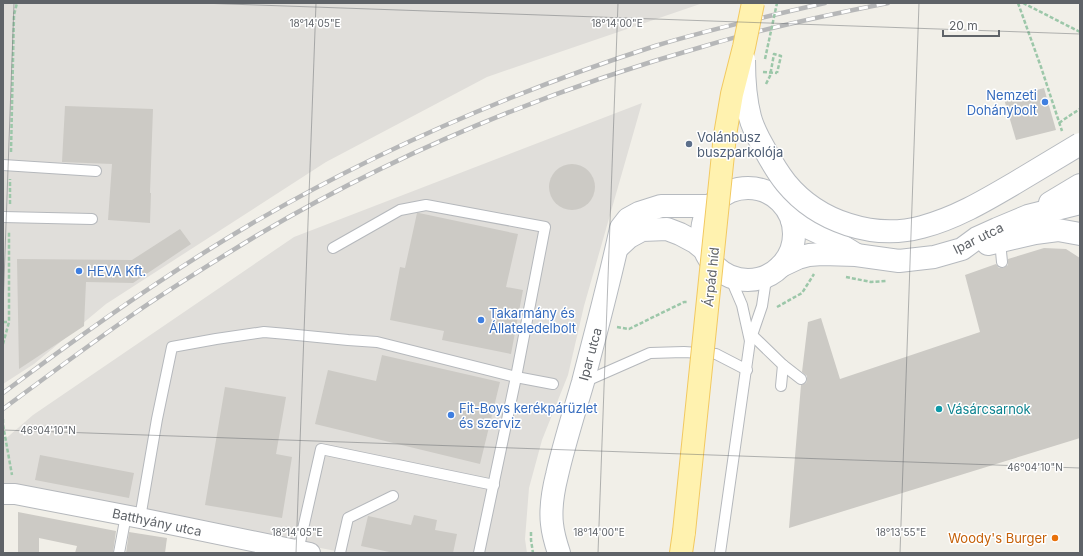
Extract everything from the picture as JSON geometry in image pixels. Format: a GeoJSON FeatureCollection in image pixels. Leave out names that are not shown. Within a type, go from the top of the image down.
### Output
{"type":"FeatureCollection","features":[{"type":"Feature","properties":{"kind":"main road","name":"Árpád híd"},"geometry":{"type":"LineString","coordinates":[[682,548],[725,135],[732,94],[753,3]]}},
{"type":"Feature","properties":{"kind":"street"},"geometry":{"type":"LineString","coordinates":[[744,47],[745,89],[750,117],[755,132],[773,164],[786,183],[802,200],[815,210],[845,224],[871,230],[889,232],[911,230],[929,225],[970,208],[996,194],[1072,141]]}},
{"type":"Feature","properties":{"kind":"street","name":"Ipar utca"},"geometry":{"type":"LineString","coordinates":[[617,248],[629,237],[642,230],[667,229],[695,242],[705,250],[713,263],[724,273],[737,279],[751,280],[765,277],[798,258],[809,255],[856,255],[899,261],[934,257],[962,249],[978,238],[1028,216],[1080,185]]}},
{"type":"Feature","properties":{"kind":"street","name":"Ipar utca"},"geometry":{"type":"LineString","coordinates":[[705,250],[702,235],[703,227],[712,206],[723,196],[737,190],[745,188],[760,190],[774,196],[782,203],[792,220],[794,232],[793,245],[786,260],[776,270]]}},
{"type":"Feature","properties":{"kind":"street","name":"Ipar utca"},"geometry":{"type":"LineString","coordinates":[[1028,216],[1080,203]]}},
{"type":"Feature","properties":{"kind":"street","name":"Ipar utca"},"geometry":{"type":"LineString","coordinates":[[559,553],[552,524],[552,500],[560,462],[582,383],[621,228],[628,219],[638,213],[661,206],[712,206]]}},
{"type":"Feature","properties":{"kind":"street","name":"Ipar utca"},"geometry":{"type":"LineString","coordinates":[[792,220],[824,235],[856,255]]}},
{"type":"Feature","properties":{"kind":"street"},"geometry":{"type":"LineString","coordinates":[[962,249],[1001,251],[1035,233],[1058,230],[1080,234]]}},
{"type":"Feature","properties":{"kind":"street","name":"Batthyány utca"},"geometry":{"type":"LineString","coordinates":[[9,494],[133,517],[270,549],[304,552]]}},
{"type":"Feature","properties":{"kind":"lane"},"geometry":{"type":"LineString","coordinates":[[3,165],[96,171]]}},
{"type":"Feature","properties":{"kind":"lane"},"geometry":{"type":"LineString","coordinates":[[333,248],[400,210],[426,205],[545,227],[516,377],[479,553]]}},
{"type":"Feature","properties":{"kind":"lane"},"geometry":{"type":"LineString","coordinates":[[3,217],[92,219]]}},
{"type":"Feature","properties":{"kind":"lane"},"geometry":{"type":"LineString","coordinates":[[720,553],[751,338],[762,306],[765,286],[776,270]]}},
{"type":"Feature","properties":{"kind":"lane"},"geometry":{"type":"LineString","coordinates":[[730,276],[742,305],[751,338],[801,379]]}},
{"type":"Feature","properties":{"kind":"lane"},"geometry":{"type":"LineString","coordinates":[[119,553],[133,517],[157,419],[172,347],[216,338],[264,332],[378,342],[516,377],[553,384]]}},
{"type":"Feature","properties":{"kind":"lane"},"geometry":{"type":"LineString","coordinates":[[582,383],[650,353],[684,352],[716,354],[747,370]]}},
{"type":"Feature","properties":{"kind":"lane"},"geometry":{"type":"LineString","coordinates":[[781,386],[783,365]]}},
{"type":"Feature","properties":{"kind":"lane"},"geometry":{"type":"LineString","coordinates":[[304,552],[321,449],[494,485]]}},
{"type":"Feature","properties":{"kind":"lane"},"geometry":{"type":"LineString","coordinates":[[340,553],[348,518],[393,496]]}},
{"type":"Feature","properties":{"kind":"path"},"geometry":{"type":"LineString","coordinates":[[764,64],[777,3]]}},
{"type":"Feature","properties":{"kind":"path"},"geometry":{"type":"LineString","coordinates":[[1018,3],[1059,123],[1072,141]]}},
{"type":"Feature","properties":{"kind":"path"},"geometry":{"type":"LineString","coordinates":[[1022,3],[1080,32]]}},
{"type":"Feature","properties":{"kind":"path"},"geometry":{"type":"LineString","coordinates":[[763,72],[777,73],[781,56],[774,54],[770,76]]}},
{"type":"Feature","properties":{"kind":"path"},"geometry":{"type":"LineString","coordinates":[[1059,123],[1080,110]]}},
{"type":"Feature","properties":{"kind":"path"},"geometry":{"type":"LineString","coordinates":[[3,322],[10,322]]}},
{"type":"Feature","properties":{"kind":"path"},"geometry":{"type":"LineString","coordinates":[[3,418],[9,494]]}},
{"type":"Feature","properties":{"kind":"shaded area"},"geometry":{"type":"Polygon","coordinates":[[[3,3],[703,3],[487,77],[326,162],[106,304],[34,364],[3,384],[3,3]]]}},
{"type":"Feature","properties":{"kind":"shaded area"},"geometry":{"type":"Polygon","coordinates":[[[642,103],[584,306],[568,375],[542,440],[529,488],[525,539],[527,553],[346,553],[16,488],[3,490],[3,441],[33,415],[294,237],[642,103]]]}},
{"type":"Feature","properties":{"kind":"building"},"geometry":{"type":"Polygon","coordinates":[[[1044,88],[1056,130],[1016,140],[1004,99],[1044,88]]]}},
{"type":"Feature","properties":{"kind":"building"},"geometry":{"type":"Polygon","coordinates":[[[65,106],[153,109],[150,223],[108,220],[112,164],[62,162],[65,106]]]}},
{"type":"Feature","properties":{"kind":"building"},"geometry":{"type":"Polygon","coordinates":[[[577,164],[589,170],[594,178],[594,196],[589,204],[581,209],[567,210],[555,204],[550,196],[549,182],[555,170],[563,165],[577,164]]]}},
{"type":"Feature","properties":{"kind":"building"},"geometry":{"type":"Polygon","coordinates":[[[417,213],[518,234],[506,287],[523,290],[511,354],[442,340],[444,331],[390,320],[400,267],[405,268],[417,213]]]}},
{"type":"Feature","properties":{"kind":"building"},"geometry":{"type":"Polygon","coordinates":[[[180,229],[191,244],[133,283],[86,282],[84,326],[19,369],[17,259],[132,260],[180,229]]]}},
{"type":"Feature","properties":{"kind":"building","name":"Vásárcsarnok"},"geometry":{"type":"Polygon","coordinates":[[[1044,248],[1066,249],[1080,258],[1080,438],[789,528],[801,385],[806,383],[807,380],[807,376],[802,372],[808,322],[821,318],[840,379],[980,332],[965,275],[996,264],[999,268],[1003,268],[1008,265],[1008,259],[1044,248]]]}},
{"type":"Feature","properties":{"kind":"building"},"geometry":{"type":"Polygon","coordinates":[[[382,355],[500,382],[480,464],[315,424],[328,370],[376,381],[382,355]]]}},
{"type":"Feature","properties":{"kind":"building"},"geometry":{"type":"Polygon","coordinates":[[[225,387],[286,397],[276,454],[292,457],[282,518],[205,505],[225,387]]]}},
{"type":"Feature","properties":{"kind":"building"},"geometry":{"type":"Polygon","coordinates":[[[40,455],[134,473],[129,498],[35,480],[40,455]]]}},
{"type":"Feature","properties":{"kind":"building"},"geometry":{"type":"Polygon","coordinates":[[[18,512],[116,531],[113,553],[75,553],[77,546],[39,538],[39,553],[18,553],[18,512]]]}},
{"type":"Feature","properties":{"kind":"building"},"geometry":{"type":"Polygon","coordinates":[[[414,515],[437,520],[435,530],[457,534],[453,553],[394,553],[361,546],[368,516],[411,525],[414,515]]]}},
{"type":"Feature","properties":{"kind":"building"},"geometry":{"type":"Polygon","coordinates":[[[129,532],[167,538],[165,553],[126,553],[129,532]]]}},
{"type":"Feature","properties":{"kind":"railway"},"geometry":{"type":"LineString","coordinates":[[3,393],[124,305],[219,243],[299,197],[398,147],[448,124],[551,82],[655,46],[697,34],[825,3]]}},
{"type":"Feature","properties":{"kind":"railway"},"geometry":{"type":"LineString","coordinates":[[3,409],[118,325],[210,264],[309,206],[363,177],[418,151],[474,126],[531,104],[647,63],[728,39],[819,17],[888,3]]}},
{"type":"Feature","properties":{"kind":"place","name":"Nemzeti Dohánybolt"},"geometry":{"type":"Point","coordinates":[1045,102]}},
{"type":"Feature","properties":{"kind":"place","name":"Volánbusz buszparkolója"},"geometry":{"type":"Point","coordinates":[689,144]}},
{"type":"Feature","properties":{"kind":"place","name":"HEVA Kft."},"geometry":{"type":"Point","coordinates":[79,271]}},
{"type":"Feature","properties":{"kind":"place","name":"Takarmány és Állateledelbolt"},"geometry":{"type":"Point","coordinates":[481,320]}},
{"type":"Feature","properties":{"kind":"place","name":"Vásárcsarnok"},"geometry":{"type":"Point","coordinates":[939,409]}},
{"type":"Feature","properties":{"kind":"place","name":"Fit-Boys kerékpárüzlet és szerviz"},"geometry":{"type":"Point","coordinates":[451,415]}},
{"type":"Feature","properties":{"kind":"place","name":"Woody's Burger"},"geometry":{"type":"Point","coordinates":[1055,538]}}]}
